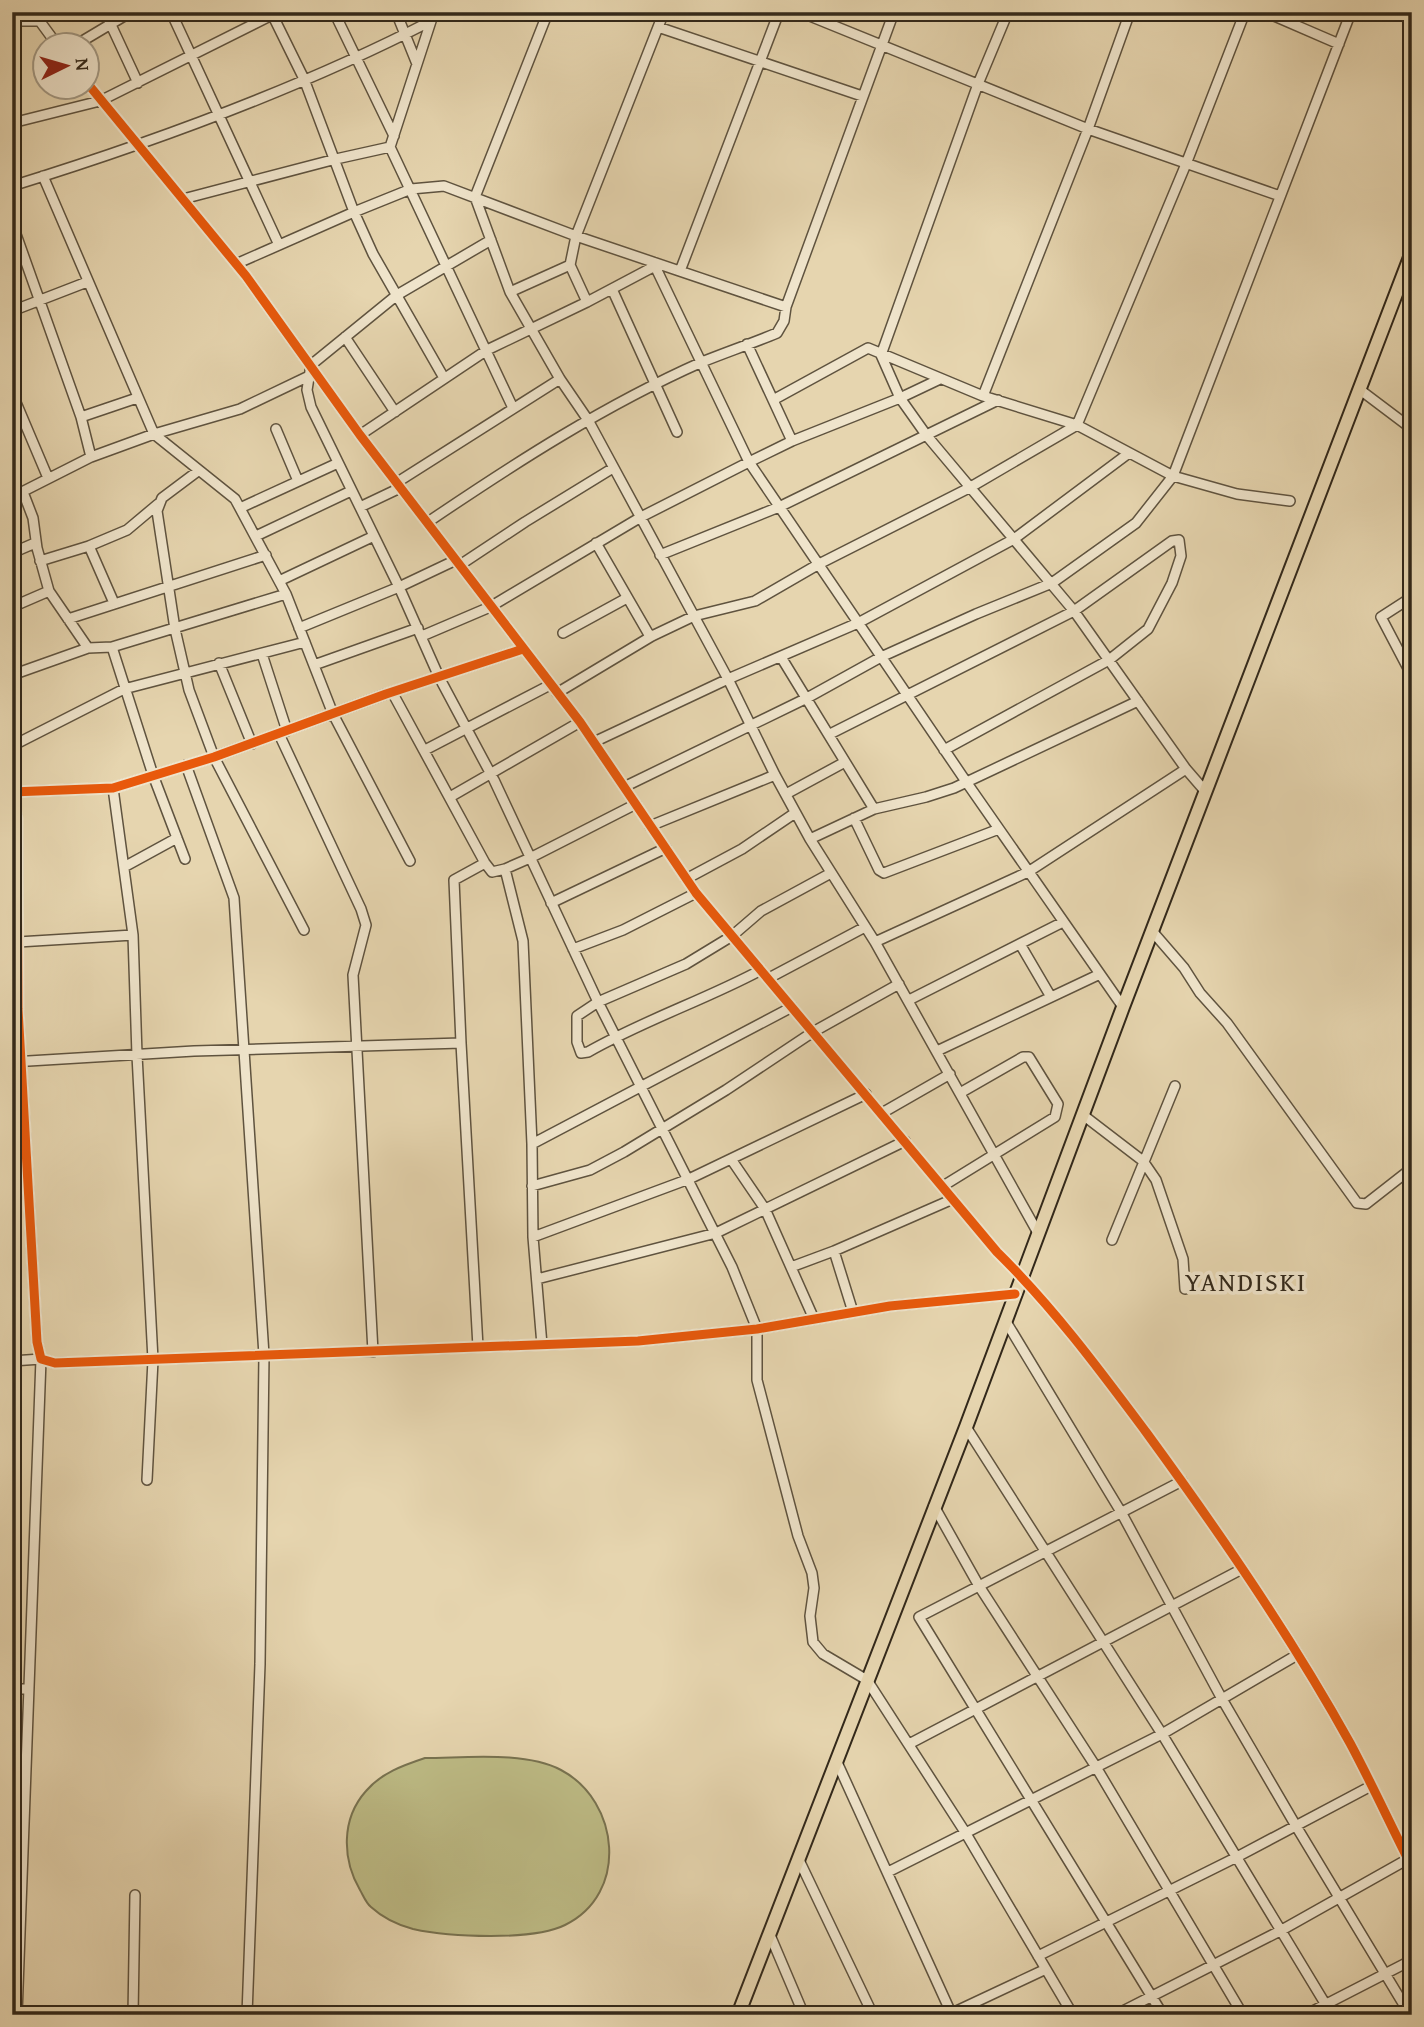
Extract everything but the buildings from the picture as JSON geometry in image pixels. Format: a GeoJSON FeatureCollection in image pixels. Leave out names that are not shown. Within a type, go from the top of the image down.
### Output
{"type":"FeatureCollection","features":[{"type":"Feature","properties":{"kind":"main road"},"geometry":{"type":"LineString","coordinates":[[738,2015],[966,1427],[1123,1007],[1412,252]]}},
{"type":"Feature","properties":{"kind":"street"},"geometry":{"type":"LineString","coordinates":[[33,12],[48,32]]}},
{"type":"Feature","properties":{"kind":"street"},"geometry":{"type":"LineString","coordinates":[[104,12],[138,83]]}},
{"type":"Feature","properties":{"kind":"street"},"geometry":{"type":"LineString","coordinates":[[97,32],[131,12]]}},
{"type":"Feature","properties":{"kind":"street"},"geometry":{"type":"LineString","coordinates":[[171,12],[279,245]]}},
{"type":"Feature","properties":{"kind":"street"},"geometry":{"type":"LineString","coordinates":[[334,12],[394,136]]}},
{"type":"Feature","properties":{"kind":"street"},"geometry":{"type":"LineString","coordinates":[[396,12],[417,64]]}},
{"type":"Feature","properties":{"kind":"street"},"geometry":{"type":"LineString","coordinates":[[548,12],[475,197],[510,292],[560,379],[588,420],[728,679],[795,813],[909,1000],[1038,1233]]}},
{"type":"Feature","properties":{"kind":"street"},"geometry":{"type":"LineString","coordinates":[[587,302],[570,265],[576,236],[664,12]]}},
{"type":"Feature","properties":{"kind":"street"},"geometry":{"type":"LineString","coordinates":[[680,271],[779,12]]}},
{"type":"Feature","properties":{"kind":"street"},"geometry":{"type":"LineString","coordinates":[[800,12],[1087,129],[1280,196]]}},
{"type":"Feature","properties":{"kind":"street"},"geometry":{"type":"LineString","coordinates":[[428,522],[510,466],[588,420],[700,363],[778,333],[894,12]]}},
{"type":"Feature","properties":{"kind":"street"},"geometry":{"type":"LineString","coordinates":[[1007,12],[978,84],[881,355],[900,398],[927,436],[1074,611],[1186,769],[1205,791]]}},
{"type":"Feature","properties":{"kind":"street"},"geometry":{"type":"LineString","coordinates":[[982,396],[1130,12]]}},
{"type":"Feature","properties":{"kind":"street"},"geometry":{"type":"LineString","coordinates":[[556,694],[652,636],[694,616],[755,601],[819,564],[969,488],[1077,425],[1186,164],[1245,12]]}},
{"type":"Feature","properties":{"kind":"street"},"geometry":{"type":"LineString","coordinates":[[1265,12],[1339,44]]}},
{"type":"Feature","properties":{"kind":"street"},"geometry":{"type":"LineString","coordinates":[[624,787],[807,698],[881,657],[1052,583],[1136,523],[1173,476],[1351,12]]}},
{"type":"Feature","properties":{"kind":"street"},"geometry":{"type":"LineString","coordinates":[[102,100],[274,13],[304,79],[354,212],[373,254],[444,378]]}},
{"type":"Feature","properties":{"kind":"street"},"geometry":{"type":"LineString","coordinates":[[12,186],[137,147],[220,114],[406,34],[433,17]]}},
{"type":"Feature","properties":{"kind":"street"},"geometry":{"type":"LineString","coordinates":[[433,17],[390,147],[513,408]]}},
{"type":"Feature","properties":{"kind":"street"},"geometry":{"type":"LineString","coordinates":[[12,21],[40,21]]}},
{"type":"Feature","properties":{"kind":"street"},"geometry":{"type":"LineString","coordinates":[[659,27],[862,96]]}},
{"type":"Feature","properties":{"kind":"street"},"geometry":{"type":"LineString","coordinates":[[12,123],[96,102]]}},
{"type":"Feature","properties":{"kind":"street"},"geometry":{"type":"LineString","coordinates":[[101,102],[236,264],[360,435],[580,722],[696,893],[997,1252],[1044,1300],[1112,1386],[1242,1569],[1350,1744],[1410,1863],[1339,1897],[1280,1931],[1115,2015]]}},
{"type":"Feature","properties":{"kind":"street"},"geometry":{"type":"LineString","coordinates":[[183,199],[390,147]]}},
{"type":"Feature","properties":{"kind":"street"},"geometry":{"type":"LineString","coordinates":[[43,176],[154,433],[235,499],[286,594],[332,713],[410,861]]}},
{"type":"Feature","properties":{"kind":"street"},"geometry":{"type":"LineString","coordinates":[[236,264],[411,190],[444,186],[654,264],[786,307]]}},
{"type":"Feature","properties":{"kind":"street"},"geometry":{"type":"LineString","coordinates":[[12,223],[81,417],[91,457]]}},
{"type":"Feature","properties":{"kind":"street"},"geometry":{"type":"LineString","coordinates":[[491,240],[397,295],[311,365],[307,390],[311,407],[399,587],[439,677],[490,773],[598,1002],[732,1267],[757,1329],[757,1380],[798,1536],[812,1573],[814,1588],[810,1616],[813,1642],[823,1654],[867,1680],[965,1832],[1073,2015]]}},
{"type":"Feature","properties":{"kind":"street"},"geometry":{"type":"LineString","coordinates":[[360,435],[487,350],[587,302],[654,264]]}},
{"type":"Feature","properties":{"kind":"street"},"geometry":{"type":"LineString","coordinates":[[654,264],[749,462],[944,750],[1123,1007]]}},
{"type":"Feature","properties":{"kind":"street"},"geometry":{"type":"LineString","coordinates":[[510,292],[570,265]]}},
{"type":"Feature","properties":{"kind":"street"},"geometry":{"type":"LineString","coordinates":[[12,311],[88,282]]}},
{"type":"Feature","properties":{"kind":"street"},"geometry":{"type":"LineString","coordinates":[[612,289],[677,432]]}},
{"type":"Feature","properties":{"kind":"street"},"geometry":{"type":"LineString","coordinates":[[345,337],[395,412]]}},
{"type":"Feature","properties":{"kind":"street"},"geometry":{"type":"LineString","coordinates":[[747,344],[792,441]]}},
{"type":"Feature","properties":{"kind":"street"},"geometry":{"type":"LineString","coordinates":[[773,400],[868,348],[982,396],[1077,425],[1173,476],[1237,494],[1290,501]]}},
{"type":"Feature","properties":{"kind":"street"},"geometry":{"type":"LineString","coordinates":[[12,497],[91,457],[154,433],[240,409],[309,376]]}},
{"type":"Feature","properties":{"kind":"street"},"geometry":{"type":"LineString","coordinates":[[360,508],[560,379]]}},
{"type":"Feature","properties":{"kind":"street"},"geometry":{"type":"LineString","coordinates":[[314,666],[490,607],[641,517],[749,462],[792,441],[940,379]]}},
{"type":"Feature","properties":{"kind":"street"},"geometry":{"type":"LineString","coordinates":[[1359,389],[1412,429]]}},
{"type":"Feature","properties":{"kind":"street"},"geometry":{"type":"LineString","coordinates":[[12,393],[48,478]]}},
{"type":"Feature","properties":{"kind":"street"},"geometry":{"type":"LineString","coordinates":[[81,417],[137,398]]}},
{"type":"Feature","properties":{"kind":"street"},"geometry":{"type":"LineString","coordinates":[[660,555],[779,507],[998,400]]}},
{"type":"Feature","properties":{"kind":"street"},"geometry":{"type":"LineString","coordinates":[[276,429],[298,481]]}},
{"type":"Feature","properties":{"kind":"street"},"geometry":{"type":"LineString","coordinates":[[594,742],[728,679],[858,623],[1014,539],[1129,453]]}},
{"type":"Feature","properties":{"kind":"street"},"geometry":{"type":"LineString","coordinates":[[240,508],[338,463]]}},
{"type":"Feature","properties":{"kind":"street"},"geometry":{"type":"LineString","coordinates":[[299,628],[458,563],[613,468]]}},
{"type":"Feature","properties":{"kind":"street"},"geometry":{"type":"LineString","coordinates":[[40,561],[89,546],[127,530],[198,471]]}},
{"type":"Feature","properties":{"kind":"street"},"geometry":{"type":"LineString","coordinates":[[256,536],[351,491]]}},
{"type":"Feature","properties":{"kind":"street"},"geometry":{"type":"LineString","coordinates":[[23,492],[33,518],[48,591],[89,648]]}},
{"type":"Feature","properties":{"kind":"street"},"geometry":{"type":"LineString","coordinates":[[158,504],[175,629],[184,672],[214,757],[304,930]]}},
{"type":"Feature","properties":{"kind":"street"},"geometry":{"type":"LineString","coordinates":[[279,581],[374,536]]}},
{"type":"Feature","properties":{"kind":"street"},"geometry":{"type":"LineString","coordinates":[[830,734],[1074,611],[1172,541],[1179,540],[1181,556],[1172,583],[1148,629],[1109,660],[944,750]]}},
{"type":"Feature","properties":{"kind":"street"},"geometry":{"type":"LineString","coordinates":[[13,552],[36,543]]}},
{"type":"Feature","properties":{"kind":"street"},"geometry":{"type":"LineString","coordinates":[[596,543],[648,634],[652,636]]}},
{"type":"Feature","properties":{"kind":"street"},"geometry":{"type":"LineString","coordinates":[[89,546],[114,603]]}},
{"type":"Feature","properties":{"kind":"street"},"geometry":{"type":"LineString","coordinates":[[68,619],[266,555]]}},
{"type":"Feature","properties":{"kind":"street"},"geometry":{"type":"LineString","coordinates":[[12,607],[48,591]]}},
{"type":"Feature","properties":{"kind":"street"},"geometry":{"type":"LineString","coordinates":[[12,675],[89,648],[112,647],[286,594]]}},
{"type":"Feature","properties":{"kind":"street"},"geometry":{"type":"LineString","coordinates":[[1412,597],[1381,617],[1412,676]]}},
{"type":"Feature","properties":{"kind":"street"},"geometry":{"type":"LineString","coordinates":[[563,633],[627,598]]}},
{"type":"Feature","properties":{"kind":"street"},"geometry":{"type":"LineString","coordinates":[[12,746],[124,689],[305,642]]}},
{"type":"Feature","properties":{"kind":"street"},"geometry":{"type":"LineString","coordinates":[[112,647],[153,775],[185,859]]}},
{"type":"Feature","properties":{"kind":"street"},"geometry":{"type":"LineString","coordinates":[[17,2015],[41,1359],[37,1342],[17,1062],[17,819],[12,792],[113,788],[214,757],[392,692],[523,649]]}},
{"type":"Feature","properties":{"kind":"street"},"geometry":{"type":"LineString","coordinates":[[262,654],[283,732],[366,925],[353,975],[373,1352]]}},
{"type":"Feature","properties":{"kind":"street"},"geometry":{"type":"LineString","coordinates":[[782,657],[874,809]]}},
{"type":"Feature","properties":{"kind":"street"},"geometry":{"type":"LineString","coordinates":[[219,663],[252,744]]}},
{"type":"Feature","properties":{"kind":"street"},"geometry":{"type":"LineString","coordinates":[[425,750],[550,685]]}},
{"type":"Feature","properties":{"kind":"street"},"geometry":{"type":"LineString","coordinates":[[392,692],[492,872],[530,858],[636,804]]}},
{"type":"Feature","properties":{"kind":"street"},"geometry":{"type":"LineString","coordinates":[[810,839],[874,809],[926,797],[967,783],[1138,701]]}},
{"type":"Feature","properties":{"kind":"street"},"geometry":{"type":"LineString","coordinates":[[450,797],[580,722]]}},
{"type":"Feature","properties":{"kind":"street"},"geometry":{"type":"LineString","coordinates":[[786,794],[845,762]]}},
{"type":"Feature","properties":{"kind":"street"},"geometry":{"type":"LineString","coordinates":[[187,765],[234,898],[264,1356],[260,1664],[247,2015]]}},
{"type":"Feature","properties":{"kind":"street"},"geometry":{"type":"LineString","coordinates":[[875,942],[1028,872],[1186,769]]}},
{"type":"Feature","properties":{"kind":"street"},"geometry":{"type":"LineString","coordinates":[[650,826],[775,775]]}},
{"type":"Feature","properties":{"kind":"street"},"geometry":{"type":"LineString","coordinates":[[113,788],[132,935],[153,1360],[147,1480]]}},
{"type":"Feature","properties":{"kind":"street"},"geometry":{"type":"LineString","coordinates":[[686,879],[743,849],[795,813]]}},
{"type":"Feature","properties":{"kind":"street"},"geometry":{"type":"LineString","coordinates":[[854,818],[884,873],[999,829]]}},
{"type":"Feature","properties":{"kind":"street"},"geometry":{"type":"LineString","coordinates":[[124,867],[177,838]]}},
{"type":"Feature","properties":{"kind":"street"},"geometry":{"type":"LineString","coordinates":[[551,903],[666,849]]}},
{"type":"Feature","properties":{"kind":"street"},"geometry":{"type":"LineString","coordinates":[[478,1347],[454,880],[485,863]]}},
{"type":"Feature","properties":{"kind":"street"},"geometry":{"type":"LineString","coordinates":[[505,869],[523,940],[532,1144],[533,1237],[542,1345]]}},
{"type":"Feature","properties":{"kind":"street"},"geometry":{"type":"LineString","coordinates":[[761,970],[723,990],[656,1017],[589,1052],[581,1053],[577,1042],[577,1016],[598,1002],[685,964],[732,936],[761,911],[831,873]]}},
{"type":"Feature","properties":{"kind":"street"},"geometry":{"type":"LineString","coordinates":[[573,949],[623,930],[696,893]]}},
{"type":"Feature","properties":{"kind":"street"},"geometry":{"type":"LineString","coordinates":[[909,1000],[1063,922]]}},
{"type":"Feature","properties":{"kind":"street"},"geometry":{"type":"LineString","coordinates":[[769,978],[865,927]]}},
{"type":"Feature","properties":{"kind":"street"},"geometry":{"type":"LineString","coordinates":[[1152,931],[1227,1023],[1357,1203],[1366,1204],[1412,1168]]}},
{"type":"Feature","properties":{"kind":"street"},"geometry":{"type":"LineString","coordinates":[[18,942],[132,935]]}},
{"type":"Feature","properties":{"kind":"street"},"geometry":{"type":"LineString","coordinates":[[1020,944],[1051,997]]}},
{"type":"Feature","properties":{"kind":"street"},"geometry":{"type":"LineString","coordinates":[[937,1051],[1100,974]]}},
{"type":"Feature","properties":{"kind":"street"},"geometry":{"type":"LineString","coordinates":[[533,1186],[590,1170],[624,1152],[726,1090],[813,1032],[899,985]]}},
{"type":"Feature","properties":{"kind":"street"},"geometry":{"type":"LineString","coordinates":[[532,1144],[792,1007]]}},
{"type":"Feature","properties":{"kind":"street"},"geometry":{"type":"LineString","coordinates":[[17,1062],[194,1051],[461,1043]]}},
{"type":"Feature","properties":{"kind":"street"},"geometry":{"type":"LineString","coordinates":[[943,1186],[1055,1117],[1058,1104],[1029,1057],[1023,1057],[960,1093]]}},
{"type":"Feature","properties":{"kind":"street"},"geometry":{"type":"LineString","coordinates":[[882,1113],[950,1074]]}},
{"type":"Feature","properties":{"kind":"street"},"geometry":{"type":"LineString","coordinates":[[1112,1240],[1175,1086]]}},
{"type":"Feature","properties":{"kind":"street"},"geometry":{"type":"LineString","coordinates":[[533,1237],[689,1179],[866,1094]]}},
{"type":"Feature","properties":{"kind":"street"},"geometry":{"type":"LineString","coordinates":[[1083,1115],[1143,1161],[1156,1180],[1183,1259],[1185,1289]]}},
{"type":"Feature","properties":{"kind":"street"},"geometry":{"type":"LineString","coordinates":[[537,1279],[716,1233],[905,1141]]}},
{"type":"Feature","properties":{"kind":"street"},"geometry":{"type":"LineString","coordinates":[[731,1159],[765,1209],[814,1319]]}},
{"type":"Feature","properties":{"kind":"street"},"geometry":{"type":"LineString","coordinates":[[791,1267],[953,1199]]}},
{"type":"Feature","properties":{"kind":"street"},"geometry":{"type":"LineString","coordinates":[[834,1251],[853,1312]]}},
{"type":"Feature","properties":{"kind":"street"},"geometry":{"type":"LineString","coordinates":[[12,1362],[41,1359],[55,1363],[153,1360],[638,1341],[757,1329],[853,1312],[1015,1294]]}},
{"type":"Feature","properties":{"kind":"street"},"geometry":{"type":"LineString","coordinates":[[1005,1320],[1121,1512],[1222,1699],[1410,2015]]}},
{"type":"Feature","properties":{"kind":"street"},"geometry":{"type":"LineString","coordinates":[[966,1427],[1161,1734],[1332,2015]]}},
{"type":"Feature","properties":{"kind":"street"},"geometry":{"type":"LineString","coordinates":[[1163,2015],[919,1617],[1182,1481]]}},
{"type":"Feature","properties":{"kind":"street"},"geometry":{"type":"LineString","coordinates":[[934,1506],[979,1586],[1096,1767],[1243,2015]]}},
{"type":"Feature","properties":{"kind":"street"},"geometry":{"type":"LineString","coordinates":[[909,1744],[1242,1569]]}},
{"type":"Feature","properties":{"kind":"street"},"geometry":{"type":"LineString","coordinates":[[888,1871],[1161,1734],[1297,1655]]}},
{"type":"Feature","properties":{"kind":"street"},"geometry":{"type":"LineString","coordinates":[[12,1689],[27,1689]]}},
{"type":"Feature","properties":{"kind":"street"},"geometry":{"type":"LineString","coordinates":[[836,1760],[950,2014],[1046,1969]]}},
{"type":"Feature","properties":{"kind":"street"},"geometry":{"type":"LineString","coordinates":[[1038,1956],[1235,1858],[1371,1786]]}},
{"type":"Feature","properties":{"kind":"street"},"geometry":{"type":"LineString","coordinates":[[799,1860],[873,2015]]}},
{"type":"Feature","properties":{"kind":"street"},"geometry":{"type":"LineString","coordinates":[[132,2015],[135,1895]]}},
{"type":"Feature","properties":{"kind":"street"},"geometry":{"type":"LineString","coordinates":[[770,1935],[804,2015]]}},
{"type":"Feature","properties":{"kind":"street"},"geometry":{"type":"LineString","coordinates":[[1305,2015],[1412,1959]]}},
{"type":"Feature","properties":{"kind":"shaded area"},"geometry":{"type":"Polygon","coordinates":[[[494,1757],[530,1760],[561,1770],[581,1784],[596,1803],[605,1824],[609,1848],[607,1871],[600,1892],[586,1911],[565,1925],[551,1930],[533,1934],[490,1936],[429,1932],[407,1927],[386,1918],[369,1905],[354,1878],[347,1852],[348,1826],[352,1814],[366,1791],[379,1779],[425,1758],[494,1757]]]}},
{"type":"Feature","properties":{"kind":"cycle path"},"geometry":{"type":"LineString","coordinates":[[102,101],[246,276],[360,435],[580,722],[696,893],[997,1252],[1056,1317],[1146,1432],[1227,1546],[1303,1663],[1350,1743],[1412,1867]]}},
{"type":"Feature","properties":{"kind":"cycle path"},"geometry":{"type":"LineString","coordinates":[[523,649],[386,694],[214,757],[113,788],[12,792],[17,819],[18,1009],[37,1342],[41,1359],[55,1363],[638,1341],[757,1329],[890,1306],[1015,1294]]}},
{"type":"Feature","properties":{"kind":"district","name":"YANDISKI"},"geometry":{"type":"Point","coordinates":[1246,1282]}}]}
